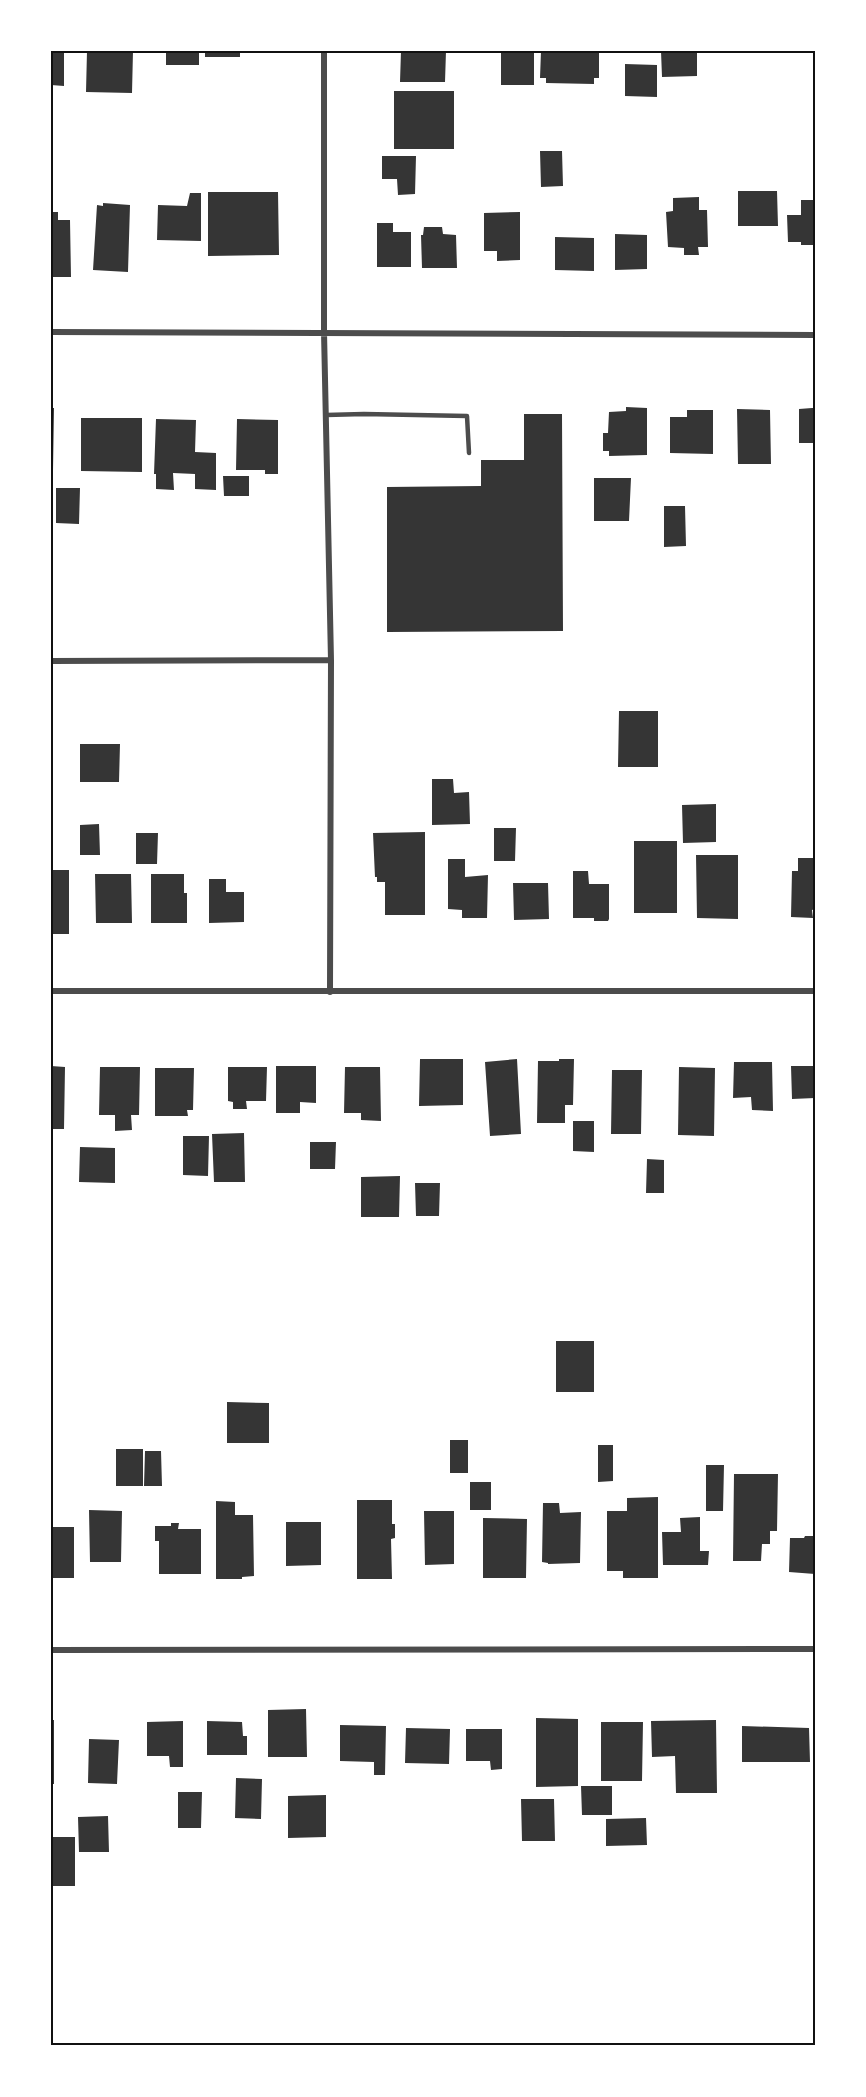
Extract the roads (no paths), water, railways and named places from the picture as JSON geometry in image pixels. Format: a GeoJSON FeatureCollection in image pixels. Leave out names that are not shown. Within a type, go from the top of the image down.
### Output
{"type":"FeatureCollection","features":[{"type":"Feature","properties":{"kind":"street"},"geometry":{"type":"LineString","coordinates":[[324,51],[324,332],[332,660],[330,992]]}},
{"type":"Feature","properties":{"kind":"street"},"geometry":{"type":"LineString","coordinates":[[51,332],[815,334]]}},
{"type":"Feature","properties":{"kind":"street"},"geometry":{"type":"LineString","coordinates":[[51,661],[332,660]]}},
{"type":"Feature","properties":{"kind":"street"},"geometry":{"type":"LineString","coordinates":[[51,991],[815,991]]}},
{"type":"Feature","properties":{"kind":"street"},"geometry":{"type":"LineString","coordinates":[[51,1650],[815,1649]]}},
{"type":"Feature","properties":{"kind":"lane"},"geometry":{"type":"LineString","coordinates":[[326,415],[467,416],[469,453]]}}]}
